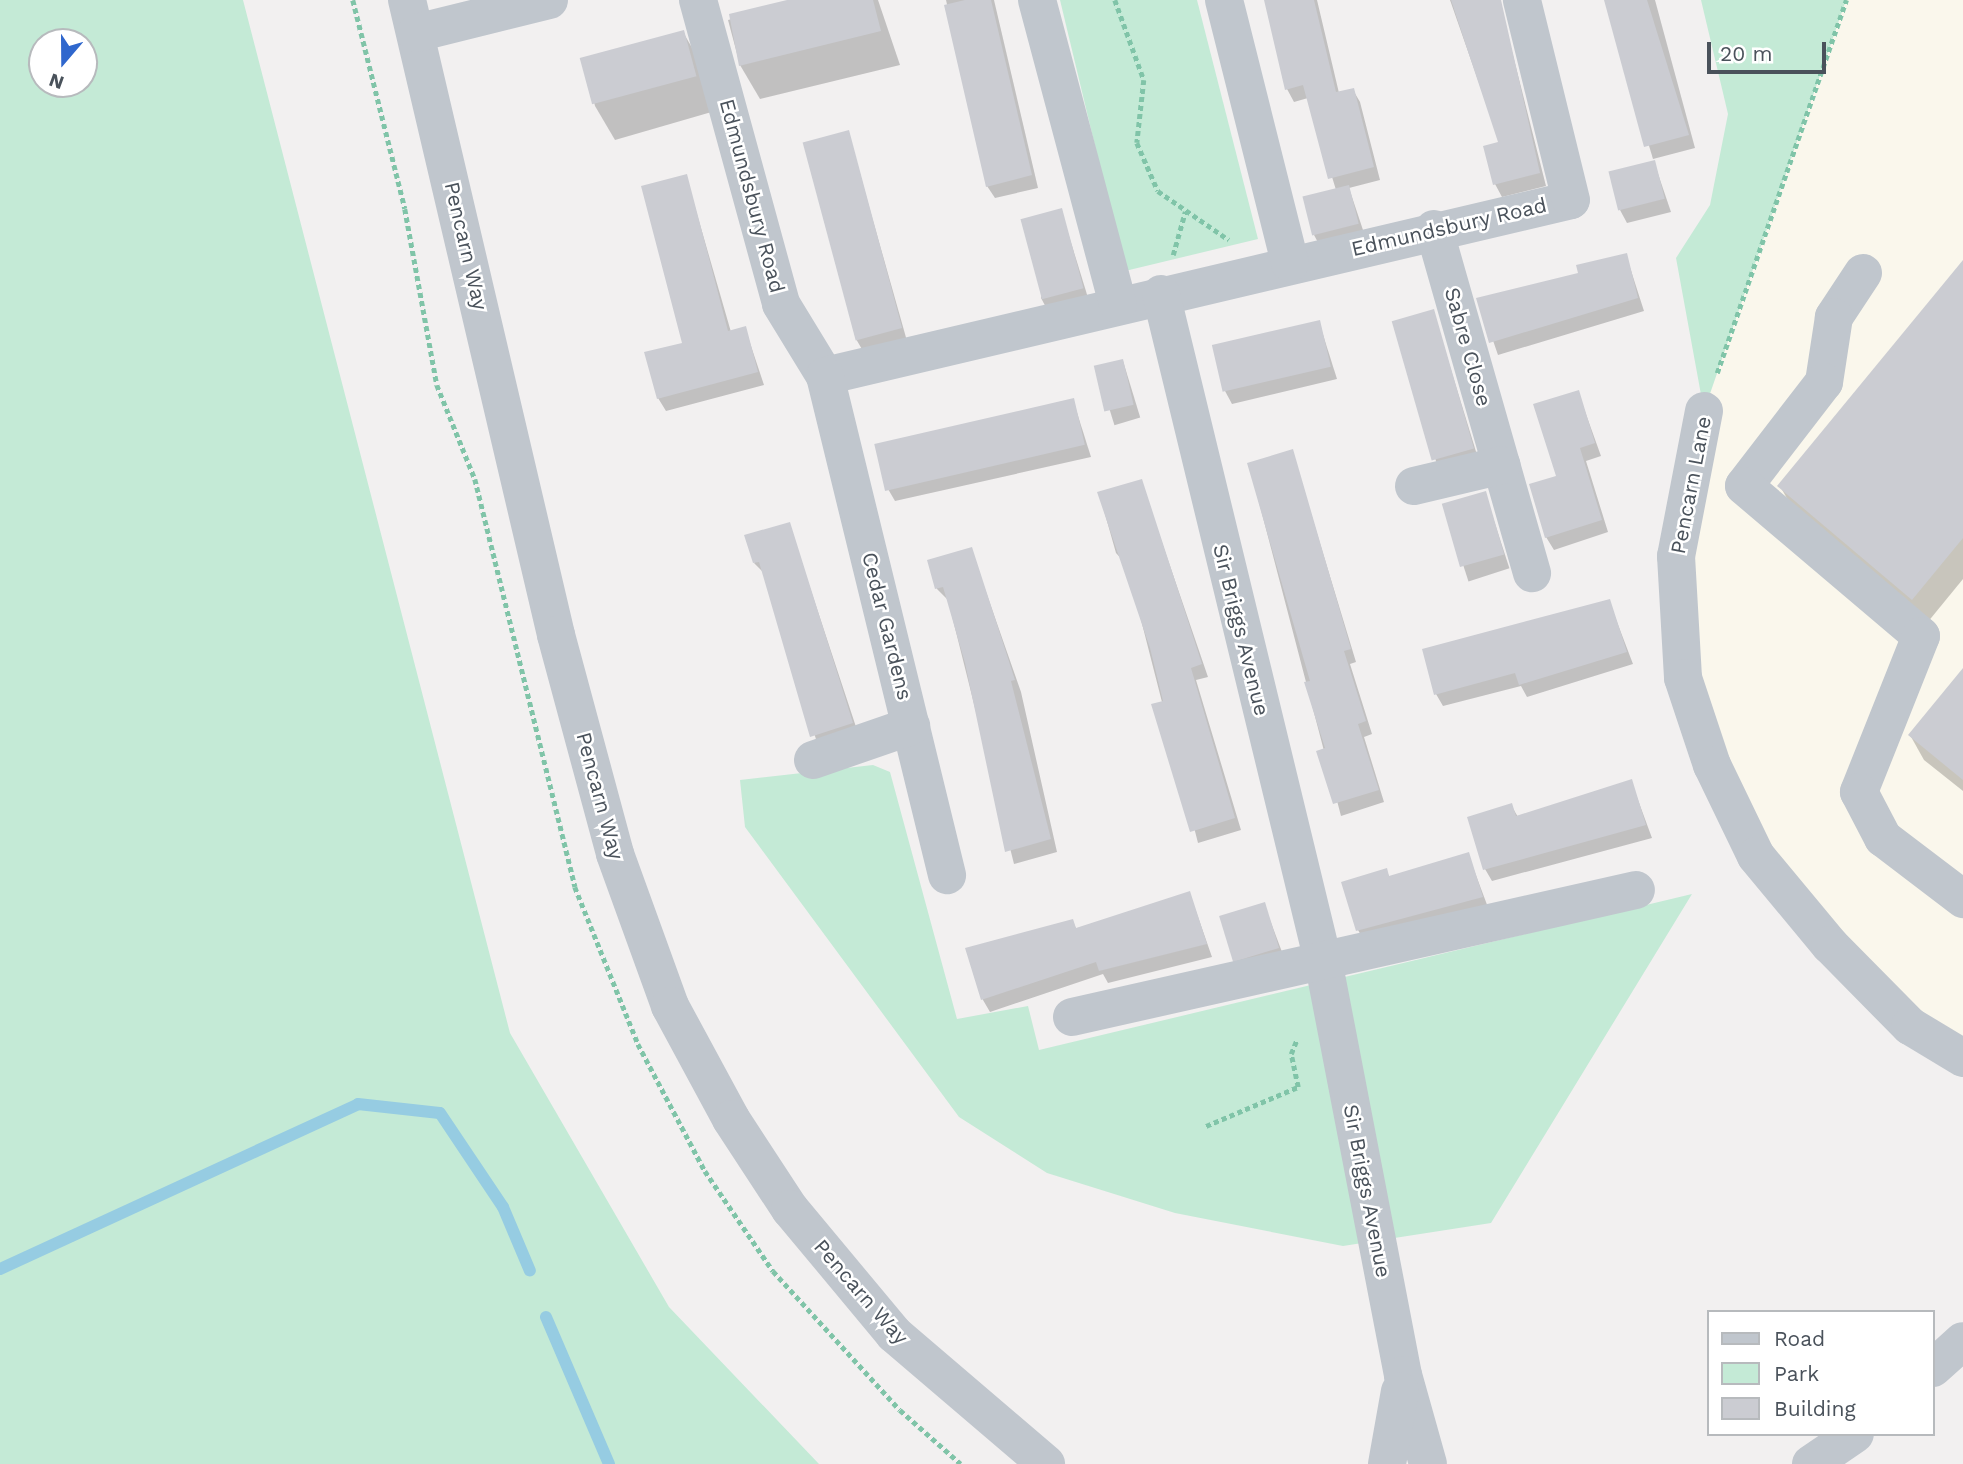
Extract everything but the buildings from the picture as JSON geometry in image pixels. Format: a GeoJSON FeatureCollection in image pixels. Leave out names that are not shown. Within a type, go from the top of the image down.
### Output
{"type":"FeatureCollection","features":[{"type":"Feature","properties":{"kind":"street"},"geometry":{"type":"LineString","coordinates":[[411,17],[548,0]]}},
{"type":"Feature","properties":{"kind":"street","name":"Edmundsbury Road"},"geometry":{"type":"LineString","coordinates":[[698,0],[781,304],[825,376],[1434,229],[1571,200],[1522,0]]}},
{"type":"Feature","properties":{"kind":"street"},"geometry":{"type":"LineString","coordinates":[[1037,0],[1118,304]]}},
{"type":"Feature","properties":{"kind":"street"},"geometry":{"type":"LineString","coordinates":[[1224,0],[1282,265]]}},
{"type":"Feature","properties":{"kind":"street","name":"Pencarn Way"},"geometry":{"type":"LineString","coordinates":[[411,17],[560,648],[615,854],[670,1006],[731,1119],[790,1209],[894,1334],[1046,1464]]}},
{"type":"Feature","properties":{"kind":"street","name":"Sabre Close"},"geometry":{"type":"LineString","coordinates":[[1434,229],[1532,573]]}},
{"type":"Feature","properties":{"kind":"street"},"geometry":{"type":"LineString","coordinates":[[1863,272],[1834,317],[1824,382],[1744,486],[1922,636],[1859,792],[1883,838],[1963,899]]}},
{"type":"Feature","properties":{"kind":"street","name":"Sir Briggs Avenue"},"geometry":{"type":"LineString","coordinates":[[1161,295],[1324,965],[1403,1375],[1429,1464]]}},
{"type":"Feature","properties":{"kind":"street","name":"Cedar Gardens"},"geometry":{"type":"LineString","coordinates":[[825,376],[947,875]]}},
{"type":"Feature","properties":{"kind":"street","name":"Pencarn Lane"},"geometry":{"type":"LineString","coordinates":[[1704,411],[1676,555],[1684,678],[1712,765],[1756,856],[1830,946],[1910,1026],[1963,1058]]}},
{"type":"Feature","properties":{"kind":"street"},"geometry":{"type":"LineString","coordinates":[[1414,486],[1502,465]]}},
{"type":"Feature","properties":{"kind":"street"},"geometry":{"type":"LineString","coordinates":[[813,760],[911,726]]}},
{"type":"Feature","properties":{"kind":"street"},"geometry":{"type":"LineString","coordinates":[[1072,1017],[1324,965],[1636,890]]}},
{"type":"Feature","properties":{"kind":"street"},"geometry":{"type":"LineString","coordinates":[[1935,1366],[1963,1341]]}},
{"type":"Feature","properties":{"kind":"street","name":"Sir Briggs Avenue"},"geometry":{"type":"LineString","coordinates":[[1387,1464],[1403,1375]]}},
{"type":"Feature","properties":{"kind":"street"},"geometry":{"type":"LineString","coordinates":[[1811,1464],[1852,1436]]}},
{"type":"Feature","properties":{"kind":"path"},"geometry":{"type":"LineString","coordinates":[[1115,0],[1144,80],[1137,143],[1157,191],[1282,265]]}},
{"type":"Feature","properties":{"kind":"path","name":"Pencarn Lane"},"geometry":{"type":"LineString","coordinates":[[1704,411],[1846,0]]}},
{"type":"Feature","properties":{"kind":"path"},"geometry":{"type":"LineString","coordinates":[[1206,1126],[1298,1087],[1291,1054],[1300,1029],[1286,972]]}},
{"type":"Feature","properties":{"kind":"shaded area"},"geometry":{"type":"Polygon","coordinates":[[[1846,0],[1963,0],[1963,1058],[1756,856],[1683,678],[1704,411],[1846,0]]]}},
{"type":"Feature","properties":{"kind":"green space"},"geometry":{"type":"Polygon","coordinates":[[[0,0],[243,0],[510,1033],[669,1307],[819,1464],[0,1464],[0,0]]]}},
{"type":"Feature","properties":{"kind":"green space"},"geometry":{"type":"Polygon","coordinates":[[[1060,0],[1197,0],[1258,239],[1125,271],[1060,0]]]}},
{"type":"Feature","properties":{"kind":"green space"},"geometry":{"type":"Polygon","coordinates":[[[1701,0],[1846,0],[1704,411],[1676,258],[1710,205],[1728,114],[1701,0]]]}},
{"type":"Feature","properties":{"kind":"green space"},"geometry":{"type":"Polygon","coordinates":[[[873,765],[890,772],[957,1019],[1028,1006],[1039,1050],[1692,894],[1491,1223],[1343,1246],[1175,1213],[1047,1173],[959,1117],[745,827],[740,780],[873,765]]]}},
{"type":"Feature","properties":{"kind":"waterway"},"geometry":{"type":"LineString","coordinates":[[0,1269],[358,1104],[440,1113],[503,1207],[530,1271]]}},
{"type":"Feature","properties":{"kind":"waterway"},"geometry":{"type":"LineString","coordinates":[[546,1317],[609,1464]]}}]}
